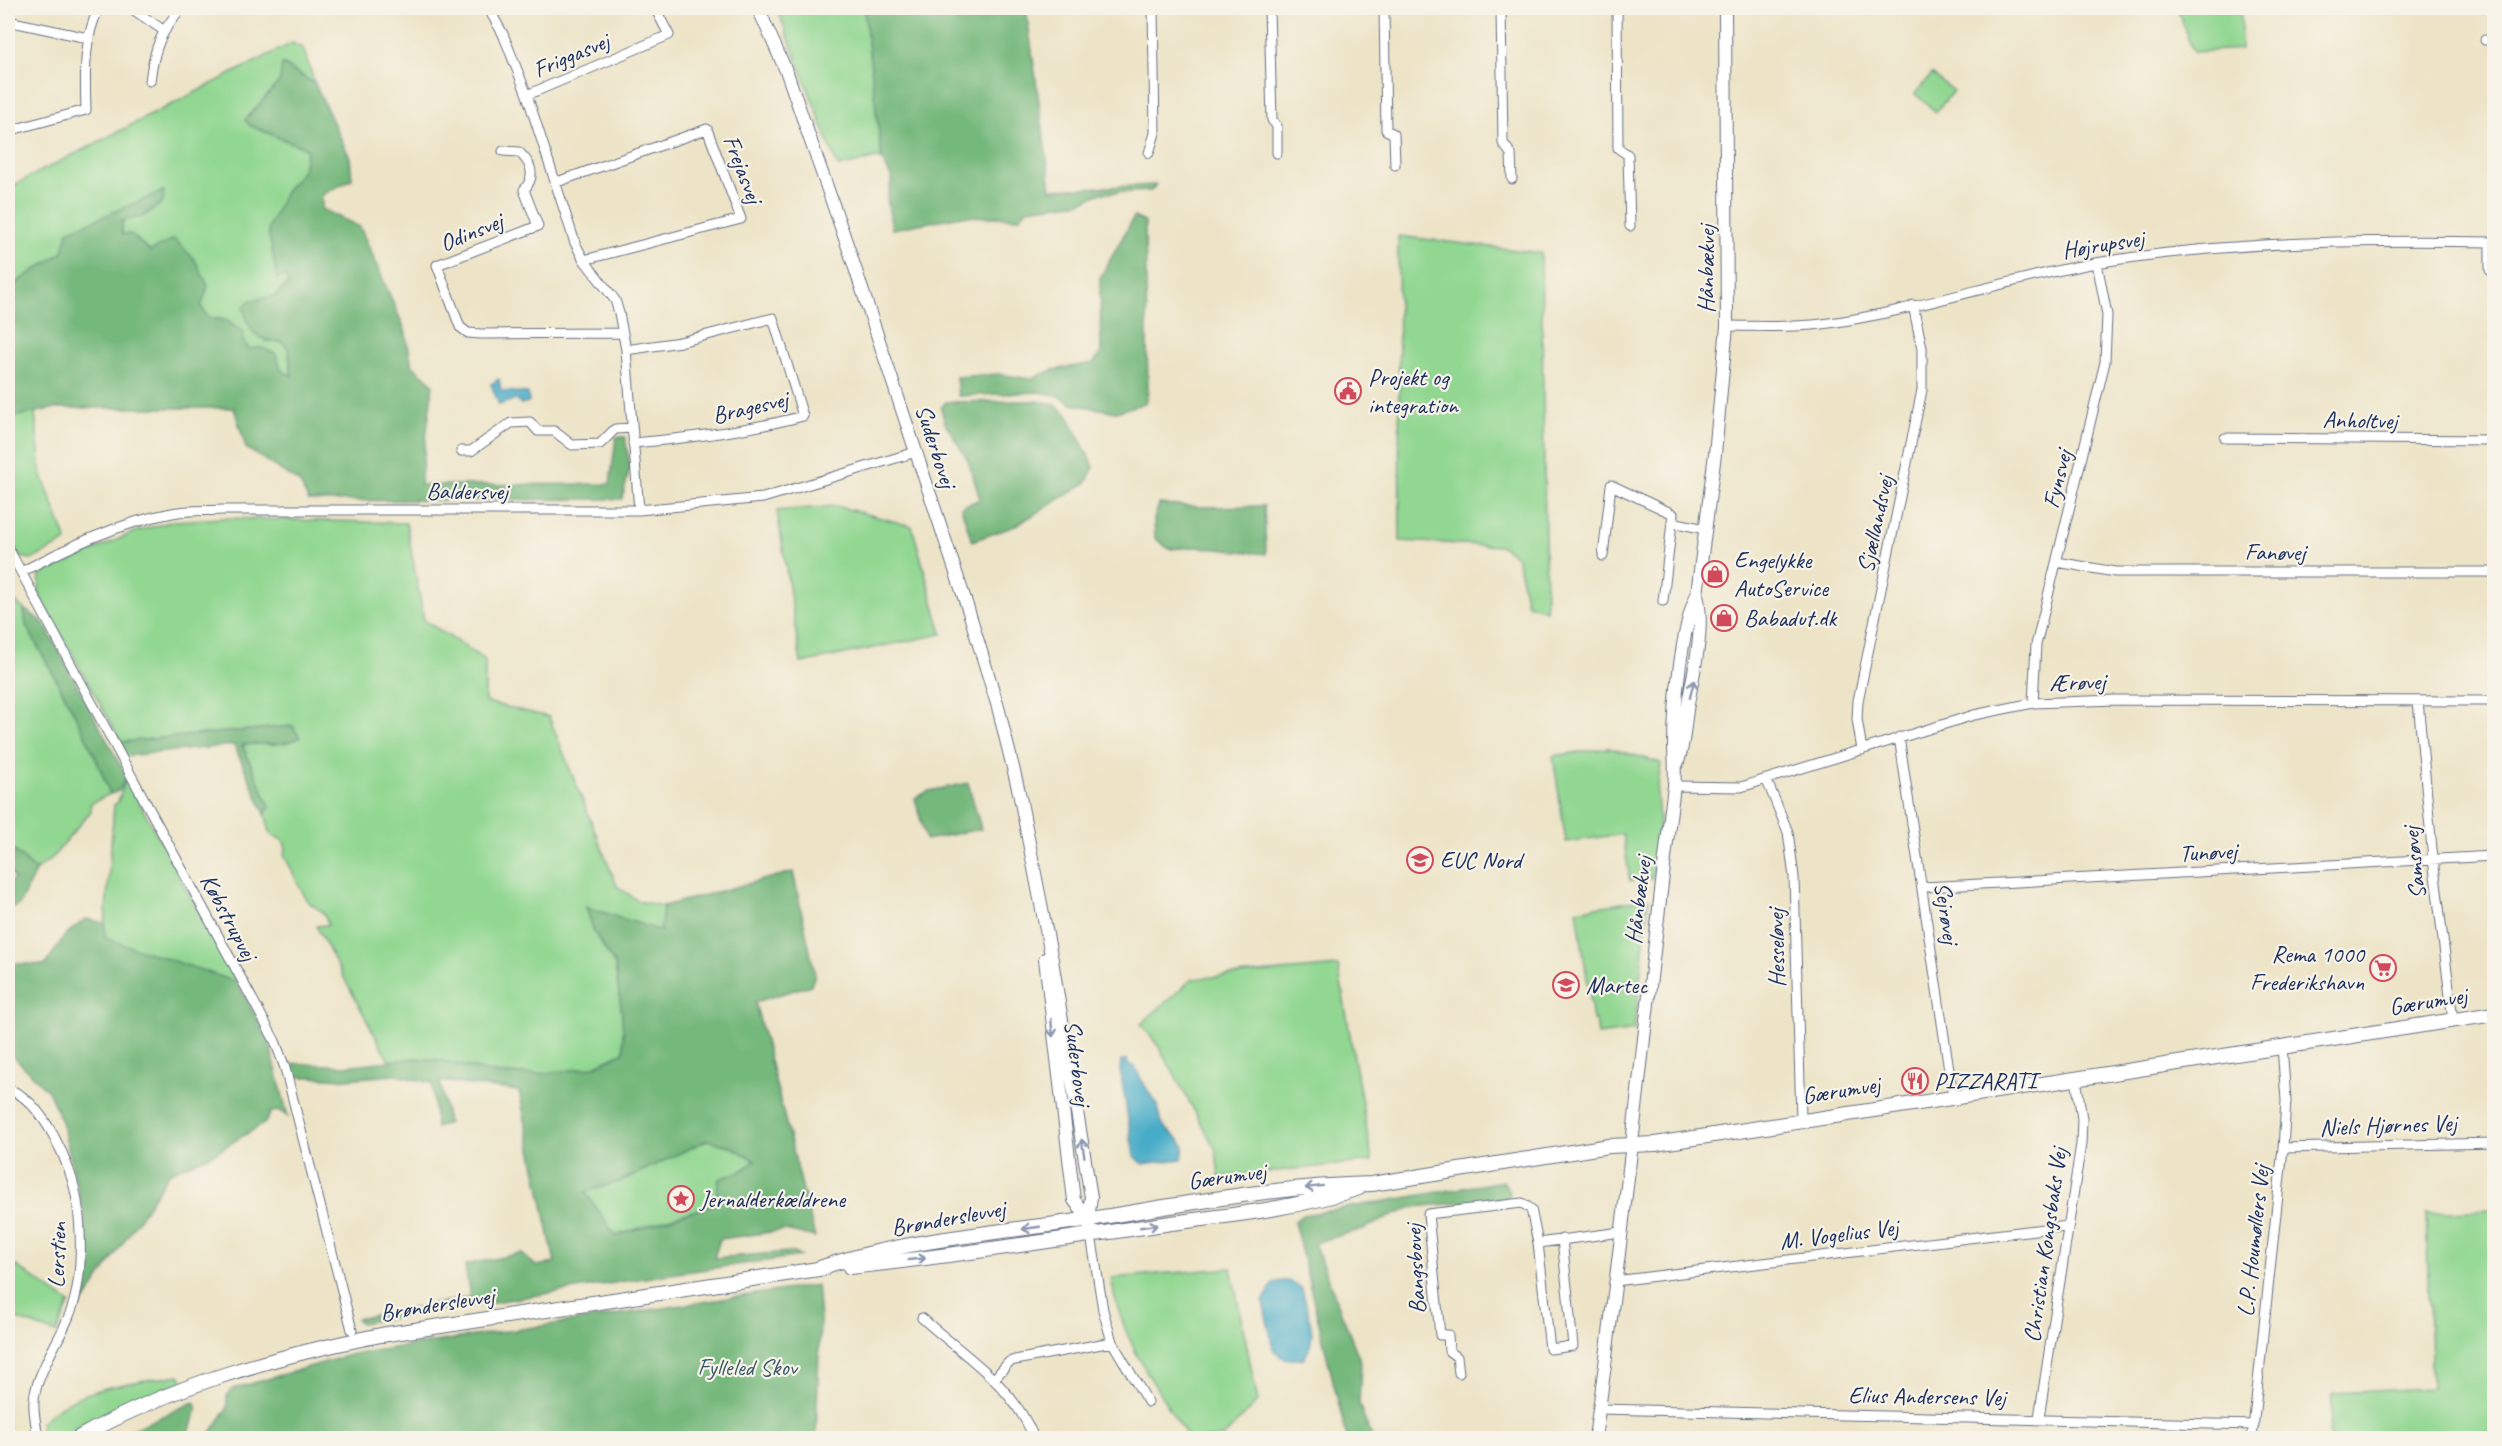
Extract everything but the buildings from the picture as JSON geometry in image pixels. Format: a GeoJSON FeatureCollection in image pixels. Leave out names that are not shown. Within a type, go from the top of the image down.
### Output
{"type":"FeatureCollection","features":[{"type":"Feature","properties":{"kind":"main road","name":"Gærumvej"},"geometry":{"type":"LineString","coordinates":[[1089,1219],[1214,1199],[1336,1185],[1372,1184],[1608,1146],[1655,1144],[1801,1119],[2494,1014]]}},
{"type":"Feature","properties":{"kind":"main road","name":"Gærumvej"},"geometry":{"type":"LineString","coordinates":[[1091,1234],[1338,1196],[1372,1184]]}},
{"type":"Feature","properties":{"kind":"main road","name":"Brønderslevvej"},"geometry":{"type":"LineString","coordinates":[[817,1269],[839,1261],[941,1241],[1089,1219]]}},
{"type":"Feature","properties":{"kind":"main road","name":"Brønderslevvej"},"geometry":{"type":"LineString","coordinates":[[78,1438],[197,1384],[272,1359],[320,1347],[381,1335],[817,1269],[941,1257],[1091,1234]]}},
{"type":"Feature","properties":{"kind":"street"},"geometry":{"type":"LineString","coordinates":[[8,131],[86,110],[85,75],[88,38],[99,8]]}},
{"type":"Feature","properties":{"kind":"street"},"geometry":{"type":"LineString","coordinates":[[130,8],[162,30]]}},
{"type":"Feature","properties":{"kind":"street"},"geometry":{"type":"LineString","coordinates":[[150,81],[153,54],[162,30],[180,8]]}},
{"type":"Feature","properties":{"kind":"street"},"geometry":{"type":"LineString","coordinates":[[505,8],[491,10],[527,95],[550,159],[575,243],[584,260],[615,300],[624,333],[639,510]]}},
{"type":"Feature","properties":{"kind":"street","name":"Friggasvej"},"geometry":{"type":"LineString","coordinates":[[527,95],[669,35],[655,8]]}},
{"type":"Feature","properties":{"kind":"street","name":"Suderbovej"},"geometry":{"type":"LineString","coordinates":[[759,8],[787,73],[916,452],[998,707],[1020,792],[1040,907],[1052,960],[1091,1197],[1089,1219],[1091,1234]]}},
{"type":"Feature","properties":{"kind":"street"},"geometry":{"type":"LineString","coordinates":[[1149,153],[1155,133],[1153,8]]}},
{"type":"Feature","properties":{"kind":"street"},"geometry":{"type":"LineString","coordinates":[[1269,8],[1272,120],[1276,126],[1277,153]]}},
{"type":"Feature","properties":{"kind":"street"},"geometry":{"type":"LineString","coordinates":[[1384,8],[1386,130],[1394,134],[1395,165]]}},
{"type":"Feature","properties":{"kind":"street"},"geometry":{"type":"LineString","coordinates":[[1501,8],[1503,143],[1511,154],[1512,178]]}},
{"type":"Feature","properties":{"kind":"street"},"geometry":{"type":"LineString","coordinates":[[1617,8],[1618,148],[1628,155],[1630,226]]}},
{"type":"Feature","properties":{"kind":"street","name":"Hånbækvej"},"geometry":{"type":"LineString","coordinates":[[1631,1145],[1660,881],[1676,767],[1674,746],[1681,670],[1691,607],[1697,594],[1706,529],[1727,326],[1725,8]]}},
{"type":"Feature","properties":{"kind":"street"},"geometry":{"type":"LineString","coordinates":[[8,21],[88,38]]}},
{"type":"Feature","properties":{"kind":"street","name":"Frejasvej"},"geometry":{"type":"LineString","coordinates":[[557,182],[707,129],[741,219],[584,260]]}},
{"type":"Feature","properties":{"kind":"street"},"geometry":{"type":"LineString","coordinates":[[503,151],[519,152],[530,166],[550,159]]}},
{"type":"Feature","properties":{"kind":"street","name":"Odinsvej"},"geometry":{"type":"LineString","coordinates":[[530,166],[531,182],[524,190],[538,226],[437,264],[460,327],[468,333],[481,334],[624,333]]}},
{"type":"Feature","properties":{"kind":"street","name":"Højrupsvej"},"geometry":{"type":"LineString","coordinates":[[1727,326],[1820,324],[2097,263],[2259,244],[2492,242],[2490,270],[2494,270]]}},
{"type":"Feature","properties":{"kind":"street","name":"Fynsvej"},"geometry":{"type":"LineString","coordinates":[[2033,703],[2036,645],[2105,362],[2107,315],[2097,263]]}},
{"type":"Feature","properties":{"kind":"street","name":"Sjællandsvej"},"geometry":{"type":"LineString","coordinates":[[1862,750],[1857,719],[1858,701],[1922,390],[1922,348],[1913,305]]}},
{"type":"Feature","properties":{"kind":"street","name":"Bragesvej"},"geometry":{"type":"LineString","coordinates":[[626,350],[690,340],[773,318],[803,416],[752,430],[717,436],[633,443]]}},
{"type":"Feature","properties":{"kind":"street"},"geometry":{"type":"LineString","coordinates":[[461,451],[471,451],[511,423],[530,422],[538,431],[554,431],[572,445],[600,444],[615,429],[632,428]]}},
{"type":"Feature","properties":{"kind":"street","name":"Anholtvej"},"geometry":{"type":"LineString","coordinates":[[2225,438],[2494,440]]}},
{"type":"Feature","properties":{"kind":"street","name":"Baldersvej"},"geometry":{"type":"LineString","coordinates":[[21,572],[82,541],[132,523],[173,513],[222,510],[639,510],[763,498],[916,452]]}},
{"type":"Feature","properties":{"kind":"street"},"geometry":{"type":"LineString","coordinates":[[1603,556],[1611,485],[1673,514],[1663,601]]}},
{"type":"Feature","properties":{"kind":"street"},"geometry":{"type":"LineString","coordinates":[[1672,522],[1706,529]]}},
{"type":"Feature","properties":{"kind":"street","name":"Købstrupvej"},"geometry":{"type":"LineString","coordinates":[[8,548],[275,1041],[285,1068],[352,1330]]}},
{"type":"Feature","properties":{"kind":"street","name":"Fanøvej"},"geometry":{"type":"LineString","coordinates":[[2057,562],[2115,572],[2494,572]]}},
{"type":"Feature","properties":{"kind":"street","name":"Ærøvej"},"geometry":{"type":"LineString","coordinates":[[1674,786],[1719,789],[1767,781],[1899,737],[1974,715],[2033,703],[2116,700],[2494,701]]}},
{"type":"Feature","properties":{"kind":"street","name":"Samsøvej"},"geometry":{"type":"LineString","coordinates":[[2418,701],[2433,859],[2453,1020]]}},
{"type":"Feature","properties":{"kind":"street","name":"Sejrøvej"},"geometry":{"type":"LineString","coordinates":[[1899,737],[1924,888],[1953,1096]]}},
{"type":"Feature","properties":{"kind":"street","name":"Hesseløvej"},"geometry":{"type":"LineString","coordinates":[[1767,781],[1788,832],[1794,877],[1801,1119]]}},
{"type":"Feature","properties":{"kind":"street","name":"Tunøvej"},"geometry":{"type":"LineString","coordinates":[[1924,888],[2494,855]]}},
{"type":"Feature","properties":{"kind":"street","name":"L.P. Houmøllers Vej"},"geometry":{"type":"LineString","coordinates":[[2252,1438],[2283,1148],[2286,1075],[2282,1046]]}},
{"type":"Feature","properties":{"kind":"street","name":"Christian Kongsbaks Vej"},"geometry":{"type":"LineString","coordinates":[[2039,1418],[2082,1119],[2076,1078]]}},
{"type":"Feature","properties":{"kind":"street","name":"Lerstien"},"geometry":{"type":"LineString","coordinates":[[8,1089],[26,1099],[59,1143],[77,1200],[78,1287],[62,1337],[36,1388],[34,1402],[38,1438]]}},
{"type":"Feature","properties":{"kind":"street","name":"Niels Hjørnes Vej"},"geometry":{"type":"LineString","coordinates":[[2283,1148],[2494,1143]]}},
{"type":"Feature","properties":{"kind":"street"},"geometry":{"type":"LineString","coordinates":[[1595,1438],[1631,1145]]}},
{"type":"Feature","properties":{"kind":"street","name":"Bangsbovej"},"geometry":{"type":"LineString","coordinates":[[1459,1373],[1457,1357],[1449,1351],[1448,1335],[1440,1335],[1428,1214],[1522,1203],[1531,1209],[1538,1243],[1550,1349],[1573,1347],[1562,1239]]}},
{"type":"Feature","properties":{"kind":"street","name":"M. Vogelius Vej"},"geometry":{"type":"LineString","coordinates":[[1615,1281],[2068,1226]]}},
{"type":"Feature","properties":{"kind":"street"},"geometry":{"type":"LineString","coordinates":[[1538,1243],[1621,1232]]}},
{"type":"Feature","properties":{"kind":"street"},"geometry":{"type":"LineString","coordinates":[[1091,1234],[1103,1310],[1112,1342],[1148,1402]]}},
{"type":"Feature","properties":{"kind":"street"},"geometry":{"type":"LineString","coordinates":[[922,1318],[994,1379],[1014,1401],[1034,1438]]}},
{"type":"Feature","properties":{"kind":"street"},"geometry":{"type":"LineString","coordinates":[[994,1379],[1010,1362],[1015,1360],[1112,1342]]}},
{"type":"Feature","properties":{"kind":"street","name":"Elius Andersens Vej"},"geometry":{"type":"LineString","coordinates":[[1599,1409],[2254,1425]]}},
{"type":"Feature","properties":{"kind":"green space"},"geometry":{"type":"Polygon","coordinates":[[[777,8],[864,8],[882,159],[876,158],[838,167],[777,8]]]}},
{"type":"Feature","properties":{"kind":"green space"},"geometry":{"type":"Polygon","coordinates":[[[864,8],[1026,8],[1051,189],[1156,185],[1151,191],[1101,193],[1081,202],[1027,209],[1019,218],[962,216],[892,229],[887,198],[892,179],[882,159],[864,8]]]}},
{"type":"Feature","properties":{"kind":"green space"},"geometry":{"type":"Polygon","coordinates":[[[2177,8],[2241,8],[2241,49],[2193,52],[2177,8]]]}},
{"type":"Feature","properties":{"kind":"green space"},"geometry":{"type":"Polygon","coordinates":[[[292,43],[303,48],[315,84],[283,64],[280,81],[245,120],[251,126],[307,149],[303,171],[285,192],[277,278],[285,276],[289,283],[275,296],[251,300],[265,341],[282,342],[288,348],[292,376],[281,370],[262,348],[249,349],[225,320],[209,318],[150,251],[131,235],[122,234],[122,221],[143,216],[163,202],[163,191],[8,288],[8,188],[292,43]]]}},
{"type":"Feature","properties":{"kind":"green space"},"geometry":{"type":"Polygon","coordinates":[[[282,64],[315,84],[350,158],[352,179],[322,195],[322,209],[360,227],[405,330],[412,365],[433,384],[420,485],[610,484],[616,437],[625,437],[630,467],[622,499],[309,501],[299,482],[246,448],[234,408],[56,408],[8,418],[8,288],[63,252],[68,231],[164,191],[163,202],[143,216],[122,221],[122,234],[131,234],[150,251],[174,239],[195,260],[208,286],[201,307],[209,318],[225,320],[243,331],[243,341],[249,349],[262,348],[276,354],[281,370],[292,376],[288,348],[282,342],[266,340],[254,333],[250,329],[244,306],[251,300],[275,296],[289,283],[285,276],[277,278],[268,229],[285,192],[303,171],[307,149],[251,126],[245,120],[280,81],[282,64]]]}},
{"type":"Feature","properties":{"kind":"green space"},"geometry":{"type":"Polygon","coordinates":[[[1932,74],[1953,91],[1936,112],[1915,94],[1932,74]]]}},
{"type":"Feature","properties":{"kind":"green space"},"geometry":{"type":"Polygon","coordinates":[[[1134,217],[1145,222],[1148,392],[1145,403],[1116,412],[1072,404],[1057,395],[1039,392],[958,396],[956,377],[999,374],[1031,379],[1053,370],[1093,363],[1101,354],[1100,278],[1134,217]]]}},
{"type":"Feature","properties":{"kind":"green space"},"geometry":{"type":"Polygon","coordinates":[[[1398,236],[1541,253],[1546,610],[1527,604],[1517,557],[1501,546],[1400,541],[1398,236]]]}},
{"type":"Feature","properties":{"kind":"green space"},"geometry":{"type":"Polygon","coordinates":[[[1035,401],[1054,404],[1067,414],[1094,467],[1086,483],[1015,526],[972,541],[961,507],[980,499],[968,460],[945,423],[941,408],[946,402],[1035,401]]]}},
{"type":"Feature","properties":{"kind":"green space"},"geometry":{"type":"Polygon","coordinates":[[[35,412],[41,473],[67,541],[33,559],[19,557],[8,539],[8,418],[35,412]]]}},
{"type":"Feature","properties":{"kind":"green space"},"geometry":{"type":"Polygon","coordinates":[[[1159,504],[1203,507],[1264,506],[1266,554],[1197,547],[1169,549],[1155,538],[1154,519],[1159,504]]]}},
{"type":"Feature","properties":{"kind":"green space"},"geometry":{"type":"Polygon","coordinates":[[[836,506],[912,526],[942,634],[801,663],[777,511],[836,506]]]}},
{"type":"Feature","properties":{"kind":"green space"},"geometry":{"type":"Polygon","coordinates":[[[223,518],[406,523],[424,620],[485,660],[485,702],[549,717],[617,886],[638,901],[663,906],[661,931],[586,907],[594,932],[615,965],[622,1014],[624,1052],[593,1067],[541,1074],[499,1074],[439,1060],[416,1058],[389,1061],[316,926],[328,925],[324,914],[308,901],[301,890],[284,855],[286,848],[283,840],[271,835],[265,814],[270,807],[242,745],[261,742],[272,745],[293,726],[121,742],[39,594],[40,575],[134,532],[174,521],[223,518]]]}},
{"type":"Feature","properties":{"kind":"green space"},"geometry":{"type":"Polygon","coordinates":[[[15,601],[24,609],[26,625],[82,729],[110,794],[90,804],[91,811],[52,858],[36,870],[11,848],[8,851],[8,606],[15,601]]]}},
{"type":"Feature","properties":{"kind":"green space"},"geometry":{"type":"Polygon","coordinates":[[[24,609],[43,622],[123,770],[126,778],[119,791],[110,794],[82,729],[26,625],[24,609]]]}},
{"type":"Feature","properties":{"kind":"green space"},"geometry":{"type":"Polygon","coordinates":[[[292,726],[300,737],[279,744],[242,745],[270,807],[265,814],[234,745],[125,756],[121,742],[292,726]]]}},
{"type":"Feature","properties":{"kind":"green space"},"geometry":{"type":"Polygon","coordinates":[[[1609,748],[1661,763],[1657,794],[1659,821],[1652,878],[1630,881],[1623,834],[1566,842],[1553,756],[1609,748]]]}},
{"type":"Feature","properties":{"kind":"green space"},"geometry":{"type":"Polygon","coordinates":[[[126,778],[237,982],[104,938],[114,805],[118,802],[126,778]]]}},
{"type":"Feature","properties":{"kind":"green space"},"geometry":{"type":"Polygon","coordinates":[[[968,783],[981,829],[926,840],[915,798],[929,791],[968,783]]]}},
{"type":"Feature","properties":{"kind":"green space"},"geometry":{"type":"Polygon","coordinates":[[[11,848],[36,870],[19,905],[8,909],[8,883],[15,879],[8,869],[8,851],[11,848]]]}},
{"type":"Feature","properties":{"kind":"green space"},"geometry":{"type":"Polygon","coordinates":[[[793,872],[815,975],[811,985],[755,1002],[815,1237],[786,1230],[720,1239],[714,1258],[790,1252],[802,1256],[670,1274],[361,1323],[356,1319],[470,1297],[465,1265],[521,1253],[536,1266],[555,1263],[519,1091],[440,1081],[448,1123],[436,1128],[432,1083],[395,1075],[346,1079],[290,1076],[287,1063],[345,1066],[416,1058],[439,1060],[499,1074],[541,1074],[593,1067],[624,1052],[622,1014],[615,965],[594,932],[586,907],[661,931],[663,906],[793,872]],[[707,1140],[621,1181],[585,1192],[616,1236],[715,1204],[719,1179],[742,1171],[755,1160],[730,1146],[707,1140]]]}},
{"type":"Feature","properties":{"kind":"green space"},"geometry":{"type":"Polygon","coordinates":[[[1649,899],[1634,1030],[1598,1035],[1596,1020],[1593,1020],[1577,910],[1649,899]]]}},
{"type":"Feature","properties":{"kind":"green space"},"geometry":{"type":"Polygon","coordinates":[[[86,919],[105,923],[105,938],[237,982],[269,1041],[288,1117],[280,1111],[271,1112],[265,1123],[213,1154],[170,1172],[79,1309],[86,1266],[85,1220],[62,1122],[48,1091],[8,1051],[8,963],[45,965],[66,934],[86,919]]]}},
{"type":"Feature","properties":{"kind":"green space"},"geometry":{"type":"Polygon","coordinates":[[[1338,966],[1372,1161],[1219,1177],[1216,1150],[1159,1047],[1141,1024],[1192,979],[1338,966]]]}},
{"type":"Feature","properties":{"kind":"green space"},"geometry":{"type":"Polygon","coordinates":[[[707,1140],[730,1146],[756,1160],[742,1171],[719,1179],[715,1204],[615,1236],[585,1192],[621,1181],[707,1140]]]}},
{"type":"Feature","properties":{"kind":"green space"},"geometry":{"type":"Polygon","coordinates":[[[1503,1181],[1510,1192],[1508,1199],[1412,1207],[1363,1229],[1314,1243],[1361,1363],[1359,1404],[1372,1438],[1347,1438],[1294,1221],[1304,1215],[1503,1181]]]}},
{"type":"Feature","properties":{"kind":"green space"},"geometry":{"type":"Polygon","coordinates":[[[2494,1210],[2494,1432],[2329,1438],[2333,1393],[2432,1388],[2426,1213],[2494,1210]]]}},
{"type":"Feature","properties":{"kind":"green space"},"geometry":{"type":"Polygon","coordinates":[[[12,1263],[70,1303],[56,1333],[8,1316],[8,1266],[12,1263]]]}},
{"type":"Feature","properties":{"kind":"green space"},"geometry":{"type":"Polygon","coordinates":[[[1231,1268],[1258,1401],[1222,1438],[1188,1438],[1152,1381],[1131,1342],[1122,1322],[1111,1278],[1231,1268]]]}},
{"type":"Feature","properties":{"kind":"green space","name":"Fylleled Skov"},"geometry":{"type":"Polygon","coordinates":[[[817,1285],[820,1319],[816,1438],[207,1438],[227,1409],[227,1396],[233,1389],[353,1354],[817,1285]]]}},
{"type":"Feature","properties":{"kind":"green space"},"geometry":{"type":"Polygon","coordinates":[[[179,1375],[183,1380],[179,1384],[65,1438],[43,1438],[41,1436],[41,1423],[70,1401],[105,1388],[179,1375]]]}},
{"type":"Feature","properties":{"kind":"green space"},"geometry":{"type":"Polygon","coordinates":[[[194,1402],[197,1408],[187,1438],[113,1438],[194,1402]]]}},
{"type":"Feature","properties":{"kind":"water"},"geometry":{"type":"Polygon","coordinates":[[[499,379],[501,391],[528,393],[529,402],[521,404],[516,399],[499,405],[491,384],[499,379]]]}},
{"type":"Feature","properties":{"kind":"water"},"geometry":{"type":"Polygon","coordinates":[[[1127,1059],[1128,1064],[1135,1067],[1158,1107],[1164,1126],[1184,1146],[1182,1159],[1143,1164],[1134,1156],[1120,1070],[1121,1061],[1127,1059]]]}},
{"type":"Feature","properties":{"kind":"water"},"geometry":{"type":"Polygon","coordinates":[[[1291,1281],[1302,1289],[1312,1333],[1309,1350],[1304,1358],[1288,1359],[1274,1351],[1263,1302],[1273,1283],[1291,1281]]]}},
{"type":"Feature","properties":{"kind":"place","name":"Projekt og integration"},"geometry":{"type":"Point","coordinates":[1348,391]}},
{"type":"Feature","properties":{"kind":"place","name":"Engelykke AutoService"},"geometry":{"type":"Point","coordinates":[1715,574]}},
{"type":"Feature","properties":{"kind":"place","name":"Babadut.dk"},"geometry":{"type":"Point","coordinates":[1724,618]}},
{"type":"Feature","properties":{"kind":"place","name":"EUC Nord"},"geometry":{"type":"Point","coordinates":[1420,860]}},
{"type":"Feature","properties":{"kind":"place","name":"Rema 1000 Frederikshavn"},"geometry":{"type":"Point","coordinates":[2383,968]}},
{"type":"Feature","properties":{"kind":"place","name":"Martec"},"geometry":{"type":"Point","coordinates":[1566,985]}},
{"type":"Feature","properties":{"kind":"place","name":"PIZZARATI"},"geometry":{"type":"Point","coordinates":[1915,1081]}},
{"type":"Feature","properties":{"kind":"place","name":"Jernalderkældrene"},"geometry":{"type":"Point","coordinates":[681,1199]}}]}
